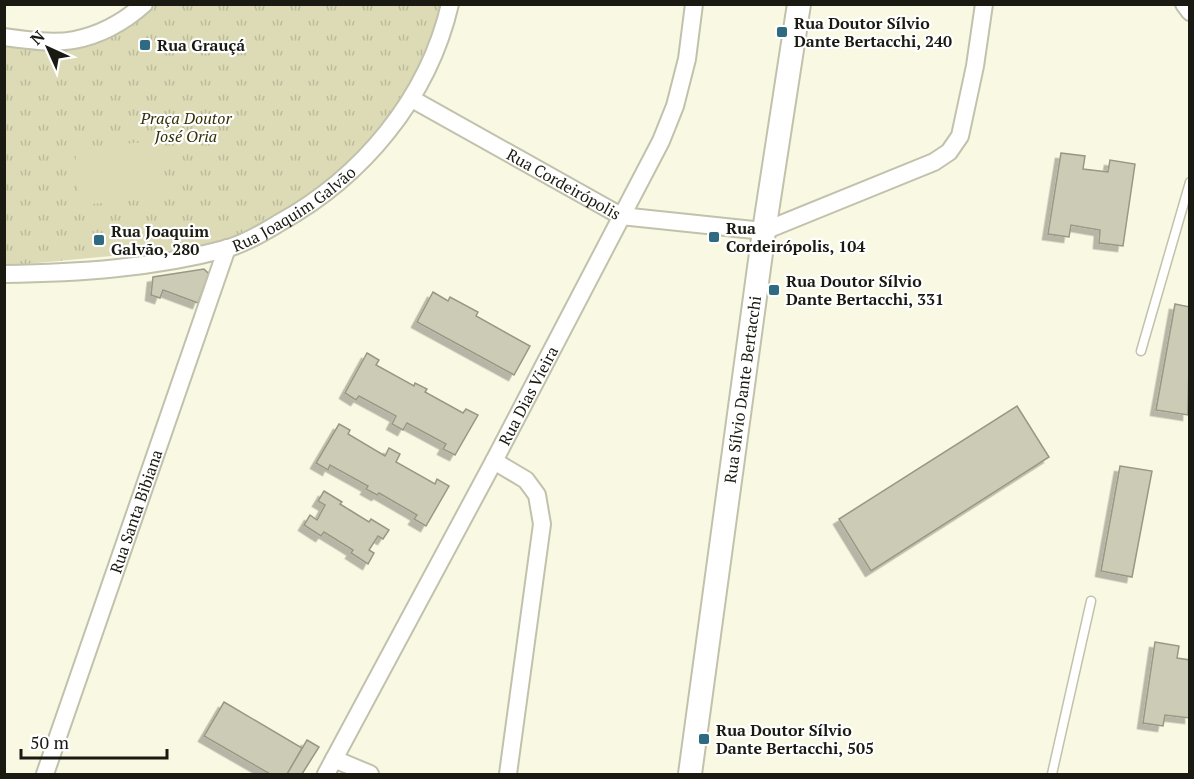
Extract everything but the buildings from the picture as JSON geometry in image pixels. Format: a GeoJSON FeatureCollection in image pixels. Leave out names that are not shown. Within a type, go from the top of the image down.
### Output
{"type":"FeatureCollection","features":[{"type":"Feature","properties":{"kind":"street"},"geometry":{"type":"LineString","coordinates":[[4,37],[30,40],[73,40],[98,33],[132,14],[144,4]]}},
{"type":"Feature","properties":{"kind":"street","name":"Rua Joaquim Galvão"},"geometry":{"type":"LineString","coordinates":[[4,274],[48,273],[155,263],[227,248],[297,213],[337,185],[373,151],[412,99],[429,63],[450,4]]}},
{"type":"Feature","properties":{"kind":"street","name":"Rua Dias Vieira"},"geometry":{"type":"LineString","coordinates":[[326,774],[494,461],[661,141],[675,106],[687,59],[694,4]]}},
{"type":"Feature","properties":{"kind":"street","name":"Rua Sílvio Dante Bertacchi"},"geometry":{"type":"LineString","coordinates":[[690,774],[764,231],[799,4]]}},
{"type":"Feature","properties":{"kind":"street"},"geometry":{"type":"LineString","coordinates":[[764,231],[934,162],[949,152],[960,136],[975,66],[984,4]]}},
{"type":"Feature","properties":{"kind":"street"},"geometry":{"type":"LineString","coordinates":[[1184,4],[1190,12]]}},
{"type":"Feature","properties":{"kind":"street","name":"Rua Cordeirópolis"},"geometry":{"type":"LineString","coordinates":[[412,99],[621,216],[764,231]]}},
{"type":"Feature","properties":{"kind":"street","name":"Rua Santa Bibiana"},"geometry":{"type":"LineString","coordinates":[[45,774],[227,248]]}},
{"type":"Feature","properties":{"kind":"street"},"geometry":{"type":"LineString","coordinates":[[494,461],[526,480],[537,495],[542,524],[508,774]]}},
{"type":"Feature","properties":{"kind":"street"},"geometry":{"type":"LineString","coordinates":[[334,759],[370,774]]}},
{"type":"Feature","properties":{"kind":"lane"},"geometry":{"type":"LineString","coordinates":[[1141,351],[1190,182]]}},
{"type":"Feature","properties":{"kind":"lane"},"geometry":{"type":"LineString","coordinates":[[1052,774],[1091,601]]}},
{"type":"Feature","properties":{"kind":"green space","name":"Praça Doutor José Oria"},"geometry":{"type":"Polygon","coordinates":[[[148,5],[448,5],[410,98],[322,194],[228,245],[5,266],[5,39],[90,40],[148,5]]]}},
{"type":"Feature","properties":{"kind":"green space"},"geometry":{"type":"Polygon","coordinates":[[[159,141],[163,198],[79,205],[75,148],[159,141]]]}},
{"type":"Feature","properties":{"kind":"place","name":"Rua Doutor Sílvio Dante Bertacchi, 240"},"geometry":{"type":"Point","coordinates":[782,32]}},
{"type":"Feature","properties":{"kind":"place","name":"Rua Grauçá"},"geometry":{"type":"Point","coordinates":[145,45]}},
{"type":"Feature","properties":{"kind":"place","name":"Rua Cordeirópolis, 104"},"geometry":{"type":"Point","coordinates":[714,237]}},
{"type":"Feature","properties":{"kind":"place","name":"Rua Joaquim Galvão, 280"},"geometry":{"type":"Point","coordinates":[99,240]}},
{"type":"Feature","properties":{"kind":"place","name":"Rua Doutor Sílvio Dante Bertacchi, 331"},"geometry":{"type":"Point","coordinates":[774,290]}},
{"type":"Feature","properties":{"kind":"place","name":"Rua Doutor Sílvio Dante Bertacchi, 505"},"geometry":{"type":"Point","coordinates":[704,739]}}]}
